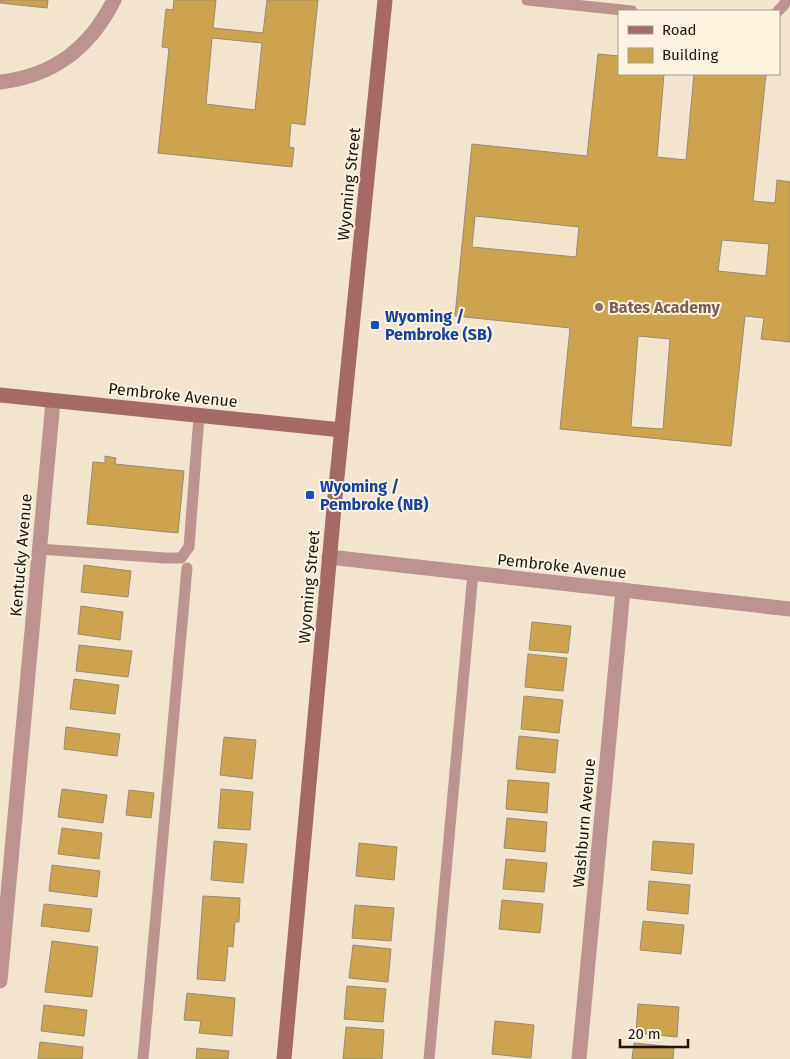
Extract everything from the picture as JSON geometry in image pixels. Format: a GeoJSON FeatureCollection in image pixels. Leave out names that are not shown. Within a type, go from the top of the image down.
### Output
{"type":"FeatureCollection","features":[{"type":"Feature","properties":{"kind":"street"},"geometry":{"type":"LineString","coordinates":[[0,82],[20,79],[49,69],[69,57],[96,31],[106,17],[114,0]]}},
{"type":"Feature","properties":{"kind":"street","name":"Wyoming Street"},"geometry":{"type":"LineString","coordinates":[[284,1059],[329,557],[385,0]]}},
{"type":"Feature","properties":{"kind":"street","name":"Pembroke Avenue"},"geometry":{"type":"LineString","coordinates":[[0,395],[342,430]]}},
{"type":"Feature","properties":{"kind":"street","name":"Kentucky Avenue"},"geometry":{"type":"LineString","coordinates":[[0,981],[52,400]]}},
{"type":"Feature","properties":{"kind":"street","name":"Pembroke Avenue"},"geometry":{"type":"LineString","coordinates":[[329,557],[790,609]]}},
{"type":"Feature","properties":{"kind":"street","name":"Washburn Avenue"},"geometry":{"type":"LineString","coordinates":[[579,1059],[623,590]]}},
{"type":"Feature","properties":{"kind":"lane"},"geometry":{"type":"LineString","coordinates":[[527,0],[622,10]]}},
{"type":"Feature","properties":{"kind":"lane"},"geometry":{"type":"LineString","coordinates":[[779,10],[784,6],[786,0]]}},
{"type":"Feature","properties":{"kind":"lane"},"geometry":{"type":"LineString","coordinates":[[39,549],[181,558],[189,547],[199,416]]}},
{"type":"Feature","properties":{"kind":"lane"},"geometry":{"type":"LineString","coordinates":[[143,1059],[186,568]]}},
{"type":"Feature","properties":{"kind":"lane"},"geometry":{"type":"LineString","coordinates":[[429,1059],[473,573]]}},
{"type":"Feature","properties":{"kind":"building"},"geometry":{"type":"Polygon","coordinates":[[[0,0],[48,0],[47,8],[0,3],[0,0]]]}},
{"type":"Feature","properties":{"kind":"building"},"geometry":{"type":"Polygon","coordinates":[[[174,0],[216,0],[213,28],[263,33],[267,0],[318,0],[305,125],[291,123],[289,147],[294,148],[292,167],[158,153],[169,48],[162,47],[166,9],[173,10],[174,0]],[[212,38],[206,104],[255,110],[262,43],[212,38]]]}},
{"type":"Feature","properties":{"kind":"building"},"geometry":{"type":"Polygon","coordinates":[[[598,54],[618,56],[618,75],[664,75],[657,157],[686,160],[694,75],[766,75],[753,201],[775,203],[777,180],[790,182],[790,342],[761,339],[764,318],[745,316],[731,446],[560,429],[570,328],[455,316],[472,144],[587,156],[598,54]],[[475,216],[472,247],[576,257],[579,227],[475,216]],[[722,240],[718,271],[766,276],[769,244],[722,240]],[[638,336],[631,427],[663,429],[670,339],[638,336]]]}},
{"type":"Feature","properties":{"kind":"building"},"geometry":{"type":"Polygon","coordinates":[[[105,456],[116,458],[115,464],[184,471],[178,533],[87,524],[93,462],[105,463],[105,456]]]}},
{"type":"Feature","properties":{"kind":"building"},"geometry":{"type":"Polygon","coordinates":[[[84,565],[131,571],[128,597],[81,592],[84,565]]]}},
{"type":"Feature","properties":{"kind":"building"},"geometry":{"type":"Polygon","coordinates":[[[81,606],[123,612],[120,640],[78,634],[81,606]]]}},
{"type":"Feature","properties":{"kind":"building"},"geometry":{"type":"Polygon","coordinates":[[[532,622],[571,626],[568,653],[529,650],[532,622]]]}},
{"type":"Feature","properties":{"kind":"building"},"geometry":{"type":"Polygon","coordinates":[[[79,645],[132,651],[128,677],[76,671],[79,645]]]}},
{"type":"Feature","properties":{"kind":"building"},"geometry":{"type":"Polygon","coordinates":[[[528,654],[567,658],[563,691],[525,687],[528,654]]]}},
{"type":"Feature","properties":{"kind":"building"},"geometry":{"type":"Polygon","coordinates":[[[74,679],[119,685],[115,714],[70,709],[74,679]]]}},
{"type":"Feature","properties":{"kind":"building"},"geometry":{"type":"Polygon","coordinates":[[[524,696],[563,700],[559,733],[521,729],[524,696]]]}},
{"type":"Feature","properties":{"kind":"building"},"geometry":{"type":"Polygon","coordinates":[[[66,727],[120,734],[117,756],[64,749],[66,727]]]}},
{"type":"Feature","properties":{"kind":"building"},"geometry":{"type":"Polygon","coordinates":[[[519,736],[558,740],[555,773],[516,769],[519,736]]]}},
{"type":"Feature","properties":{"kind":"building"},"geometry":{"type":"Polygon","coordinates":[[[224,737],[256,740],[252,779],[220,775],[224,737]]]}},
{"type":"Feature","properties":{"kind":"building"},"geometry":{"type":"Polygon","coordinates":[[[508,780],[549,783],[547,813],[506,809],[508,780]]]}},
{"type":"Feature","properties":{"kind":"building"},"geometry":{"type":"Polygon","coordinates":[[[62,789],[107,795],[103,823],[58,817],[62,789]]]}},
{"type":"Feature","properties":{"kind":"building"},"geometry":{"type":"Polygon","coordinates":[[[221,789],[253,792],[250,830],[218,828],[221,789]]]}},
{"type":"Feature","properties":{"kind":"building"},"geometry":{"type":"Polygon","coordinates":[[[129,790],[154,793],[151,818],[126,815],[129,790]]]}},
{"type":"Feature","properties":{"kind":"building"},"geometry":{"type":"Polygon","coordinates":[[[507,818],[547,822],[545,852],[504,848],[507,818]]]}},
{"type":"Feature","properties":{"kind":"building"},"geometry":{"type":"Polygon","coordinates":[[[62,828],[102,833],[99,859],[58,854],[62,828]]]}},
{"type":"Feature","properties":{"kind":"building"},"geometry":{"type":"Polygon","coordinates":[[[214,841],[247,844],[243,883],[211,880],[214,841]]]}},
{"type":"Feature","properties":{"kind":"building"},"geometry":{"type":"Polygon","coordinates":[[[653,841],[694,844],[692,874],[651,870],[653,841]]]}},
{"type":"Feature","properties":{"kind":"building"},"geometry":{"type":"Polygon","coordinates":[[[359,843],[397,847],[394,880],[356,876],[359,843]]]}},
{"type":"Feature","properties":{"kind":"building"},"geometry":{"type":"Polygon","coordinates":[[[506,859],[547,863],[544,892],[503,889],[506,859]]]}},
{"type":"Feature","properties":{"kind":"building"},"geometry":{"type":"Polygon","coordinates":[[[52,865],[100,871],[97,897],[49,891],[52,865]]]}},
{"type":"Feature","properties":{"kind":"building"},"geometry":{"type":"Polygon","coordinates":[[[649,881],[690,885],[688,914],[647,910],[649,881]]]}},
{"type":"Feature","properties":{"kind":"building"},"geometry":{"type":"Polygon","coordinates":[[[203,896],[240,898],[239,922],[235,922],[233,947],[228,946],[225,981],[197,979],[203,896]]]}},
{"type":"Feature","properties":{"kind":"building"},"geometry":{"type":"Polygon","coordinates":[[[502,900],[543,904],[540,933],[499,929],[502,900]]]}},
{"type":"Feature","properties":{"kind":"building"},"geometry":{"type":"Polygon","coordinates":[[[44,904],[92,909],[89,932],[41,926],[44,904]]]}},
{"type":"Feature","properties":{"kind":"building"},"geometry":{"type":"Polygon","coordinates":[[[355,905],[394,908],[391,941],[352,938],[355,905]]]}},
{"type":"Feature","properties":{"kind":"building"},"geometry":{"type":"Polygon","coordinates":[[[643,921],[684,925],[681,954],[640,950],[643,921]]]}},
{"type":"Feature","properties":{"kind":"building"},"geometry":{"type":"Polygon","coordinates":[[[52,941],[98,947],[92,997],[45,992],[52,941]]]}},
{"type":"Feature","properties":{"kind":"building"},"geometry":{"type":"Polygon","coordinates":[[[353,945],[391,949],[388,982],[349,978],[353,945]]]}},
{"type":"Feature","properties":{"kind":"building"},"geometry":{"type":"Polygon","coordinates":[[[347,986],[386,989],[383,1022],[344,1019],[347,986]]]}},
{"type":"Feature","properties":{"kind":"building"},"geometry":{"type":"Polygon","coordinates":[[[187,993],[235,998],[232,1036],[199,1033],[201,1021],[184,1020],[187,993]]]}},
{"type":"Feature","properties":{"kind":"building"},"geometry":{"type":"Polygon","coordinates":[[[638,1004],[679,1007],[677,1037],[636,1033],[638,1004]]]}},
{"type":"Feature","properties":{"kind":"building"},"geometry":{"type":"Polygon","coordinates":[[[44,1005],[87,1010],[84,1036],[41,1031],[44,1005]]]}},
{"type":"Feature","properties":{"kind":"building"},"geometry":{"type":"Polygon","coordinates":[[[495,1021],[534,1025],[531,1058],[492,1054],[495,1021]]]}},
{"type":"Feature","properties":{"kind":"building"},"geometry":{"type":"Polygon","coordinates":[[[346,1027],[384,1030],[382,1059],[343,1059],[346,1027]]]}},
{"type":"Feature","properties":{"kind":"building"},"geometry":{"type":"Polygon","coordinates":[[[40,1042],[83,1047],[82,1059],[38,1059],[40,1042]]]}},
{"type":"Feature","properties":{"kind":"building"},"geometry":{"type":"Polygon","coordinates":[[[634,1043],[674,1047],[673,1059],[632,1059],[634,1043]]]}},
{"type":"Feature","properties":{"kind":"building"},"geometry":{"type":"Polygon","coordinates":[[[197,1048],[229,1051],[228,1059],[196,1059],[197,1048]]]}},
{"type":"Feature","properties":{"kind":"place","name":"Bates Academy"},"geometry":{"type":"Point","coordinates":[599,307]}},
{"type":"Feature","properties":{"kind":"place","name":"Wyoming / Pembroke (SB)"},"geometry":{"type":"Point","coordinates":[375,325]}},
{"type":"Feature","properties":{"kind":"place","name":"Wyoming / Pembroke (NB)"},"geometry":{"type":"Point","coordinates":[310,495]}}]}
